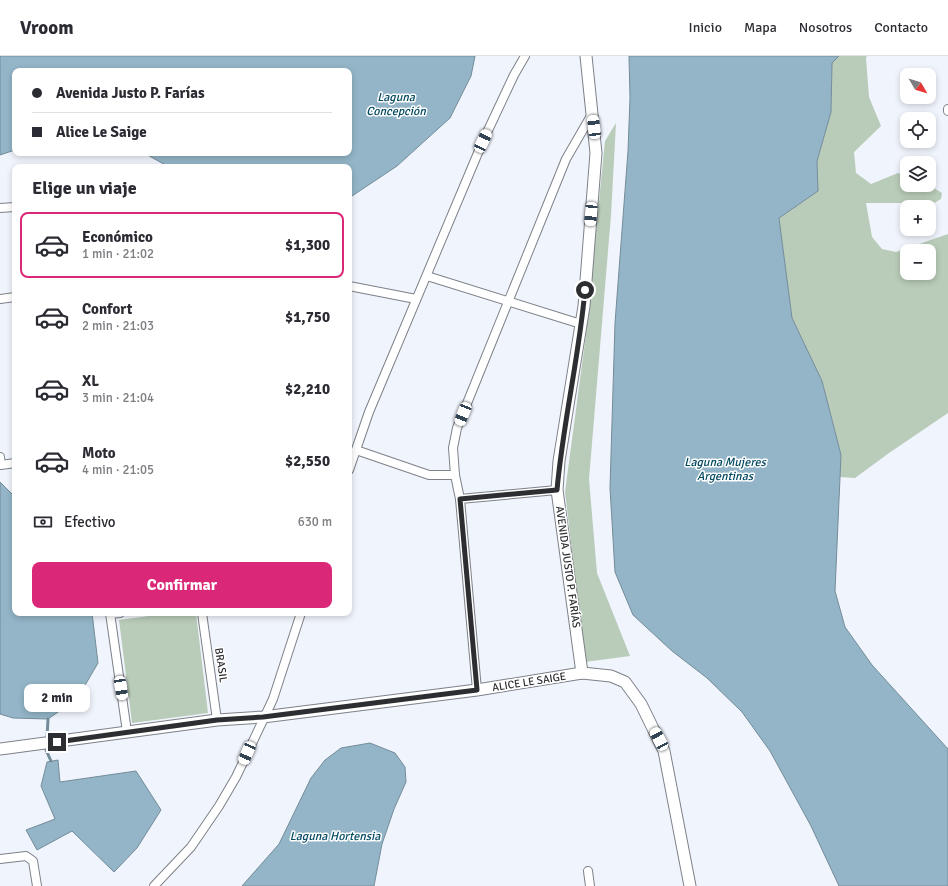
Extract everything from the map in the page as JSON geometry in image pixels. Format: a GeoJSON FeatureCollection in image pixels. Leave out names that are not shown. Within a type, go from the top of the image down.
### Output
{"type":"FeatureCollection","features":[{"type":"Feature","properties":{"kind":"street"},"geometry":{"type":"LineString","coordinates":[[352,461],[369,412],[483,141],[514,75],[525,56]]}},
{"type":"Feature","properties":{"kind":"street","name":"AVENIDA JUSTO P. FARÍAS"},"geometry":{"type":"LineString","coordinates":[[582,673],[557,490],[559,460],[581,324],[596,153],[586,56]]}},
{"type":"Feature","properties":{"kind":"street"},"geometry":{"type":"LineString","coordinates":[[477,690],[460,499],[455,475],[453,448],[457,428],[566,158],[592,114]]}},
{"type":"Feature","properties":{"kind":"street"},"geometry":{"type":"LineString","coordinates":[[0,208],[12,206]]}},
{"type":"Feature","properties":{"kind":"street"},"geometry":{"type":"LineString","coordinates":[[427,276],[581,324]]}},
{"type":"Feature","properties":{"kind":"street"},"geometry":{"type":"LineString","coordinates":[[352,287],[416,299]]}},
{"type":"Feature","properties":{"kind":"street"},"geometry":{"type":"LineString","coordinates":[[0,299],[12,297]]}},
{"type":"Feature","properties":{"kind":"street"},"geometry":{"type":"LineString","coordinates":[[356,450],[429,475],[455,475]]}},
{"type":"Feature","properties":{"kind":"street"},"geometry":{"type":"LineString","coordinates":[[0,461],[12,463]]}},
{"type":"Feature","properties":{"kind":"street"},"geometry":{"type":"LineString","coordinates":[[460,499],[557,490]]}},
{"type":"Feature","properties":{"kind":"street"},"geometry":{"type":"LineString","coordinates":[[110,616],[127,732]]}},
{"type":"Feature","properties":{"kind":"street","name":"BRASIL"},"geometry":{"type":"LineString","coordinates":[[202,616],[217,720]]}},
{"type":"Feature","properties":{"kind":"street"},"geometry":{"type":"LineString","coordinates":[[154,886],[191,847],[219,806],[236,777],[273,698],[300,616]]}},
{"type":"Feature","properties":{"kind":"street","name":"ALICE LE SAIGE"},"geometry":{"type":"LineString","coordinates":[[0,749],[217,720],[263,717],[477,690],[582,673],[611,676],[625,682],[641,704],[664,750],[690,886]]}},
{"type":"Feature","properties":{"kind":"street"},"geometry":{"type":"LineString","coordinates":[[0,859],[26,856],[33,861],[37,886]]}},
{"type":"Feature","properties":{"kind":"street"},"geometry":{"type":"LineString","coordinates":[[588,871],[590,886]]}},
{"type":"Feature","properties":{"kind":"green space"},"geometry":{"type":"Polygon","coordinates":[[[839,56],[867,56],[869,97],[881,126],[854,152],[856,173],[871,184],[898,173],[900,174],[900,192],[936,192],[936,189],[942,193],[941,199],[936,202],[936,200],[900,200],[900,203],[866,203],[872,237],[882,249],[896,252],[900,251],[900,280],[936,280],[936,244],[919,244],[948,234],[948,413],[855,478],[840,477],[841,455],[822,381],[792,318],[779,218],[818,191],[817,161],[831,112],[832,63],[839,56]]]}},
{"type":"Feature","properties":{"kind":"green space"},"geometry":{"type":"Polygon","coordinates":[[[616,123],[611,215],[589,479],[597,573],[630,656],[585,662],[565,492],[585,342],[605,141],[616,123]]]}},
{"type":"Feature","properties":{"kind":"green space"},"geometry":{"type":"Polygon","coordinates":[[[149,616],[196,616],[208,713],[132,723],[119,620],[149,616]]]}},
{"type":"Feature","properties":{"kind":"water","name":"Laguna Concepción"},"geometry":{"type":"Polygon","coordinates":[[[0,56],[475,56],[471,76],[450,118],[397,166],[352,196],[352,164],[164,164],[149,156],[352,156],[352,68],[12,68],[12,151],[0,155],[0,56]]]}},
{"type":"Feature","properties":{"kind":"water","name":"Laguna Mujeres Argentinas"},"geometry":{"type":"Polygon","coordinates":[[[629,56],[839,56],[832,63],[831,112],[817,161],[818,191],[779,218],[792,318],[822,381],[841,455],[835,591],[845,627],[872,665],[948,749],[948,886],[839,886],[811,826],[770,751],[742,712],[707,678],[672,651],[633,615],[615,572],[610,488],[615,323],[628,151],[630,98],[629,56]]]}},
{"type":"Feature","properties":{"kind":"water"},"geometry":{"type":"Polygon","coordinates":[[[0,482],[12,494],[12,616],[92,616],[98,663],[77,699],[48,719],[13,718],[0,714],[0,482]]]}},
{"type":"Feature","properties":{"kind":"water","name":"Laguna Hortensia"},"geometry":{"type":"Polygon","coordinates":[[[370,743],[395,753],[405,767],[406,782],[394,809],[382,844],[374,886],[242,886],[279,844],[311,778],[325,760],[341,748],[370,743]]]}},
{"type":"Feature","properties":{"kind":"water"},"geometry":{"type":"Polygon","coordinates":[[[58,760],[60,782],[136,771],[161,810],[137,848],[114,872],[72,831],[37,850],[26,830],[55,819],[41,786],[47,762],[58,760]]]}},
{"type":"Feature","properties":{"kind":"waterway"},"geometry":{"type":"LineString","coordinates":[[47,738],[48,719]]}},
{"type":"Feature","properties":{"kind":"waterway"},"geometry":{"type":"LineString","coordinates":[[46,750],[51,761]]}},
{"type":"Feature","properties":{"kind":"route"},"geometry":{"type":"LineString","coordinates":[[57,742],[217,720],[263,717],[477,690],[460,499],[557,490],[559,460],[584,306],[585,290]]}}]}
